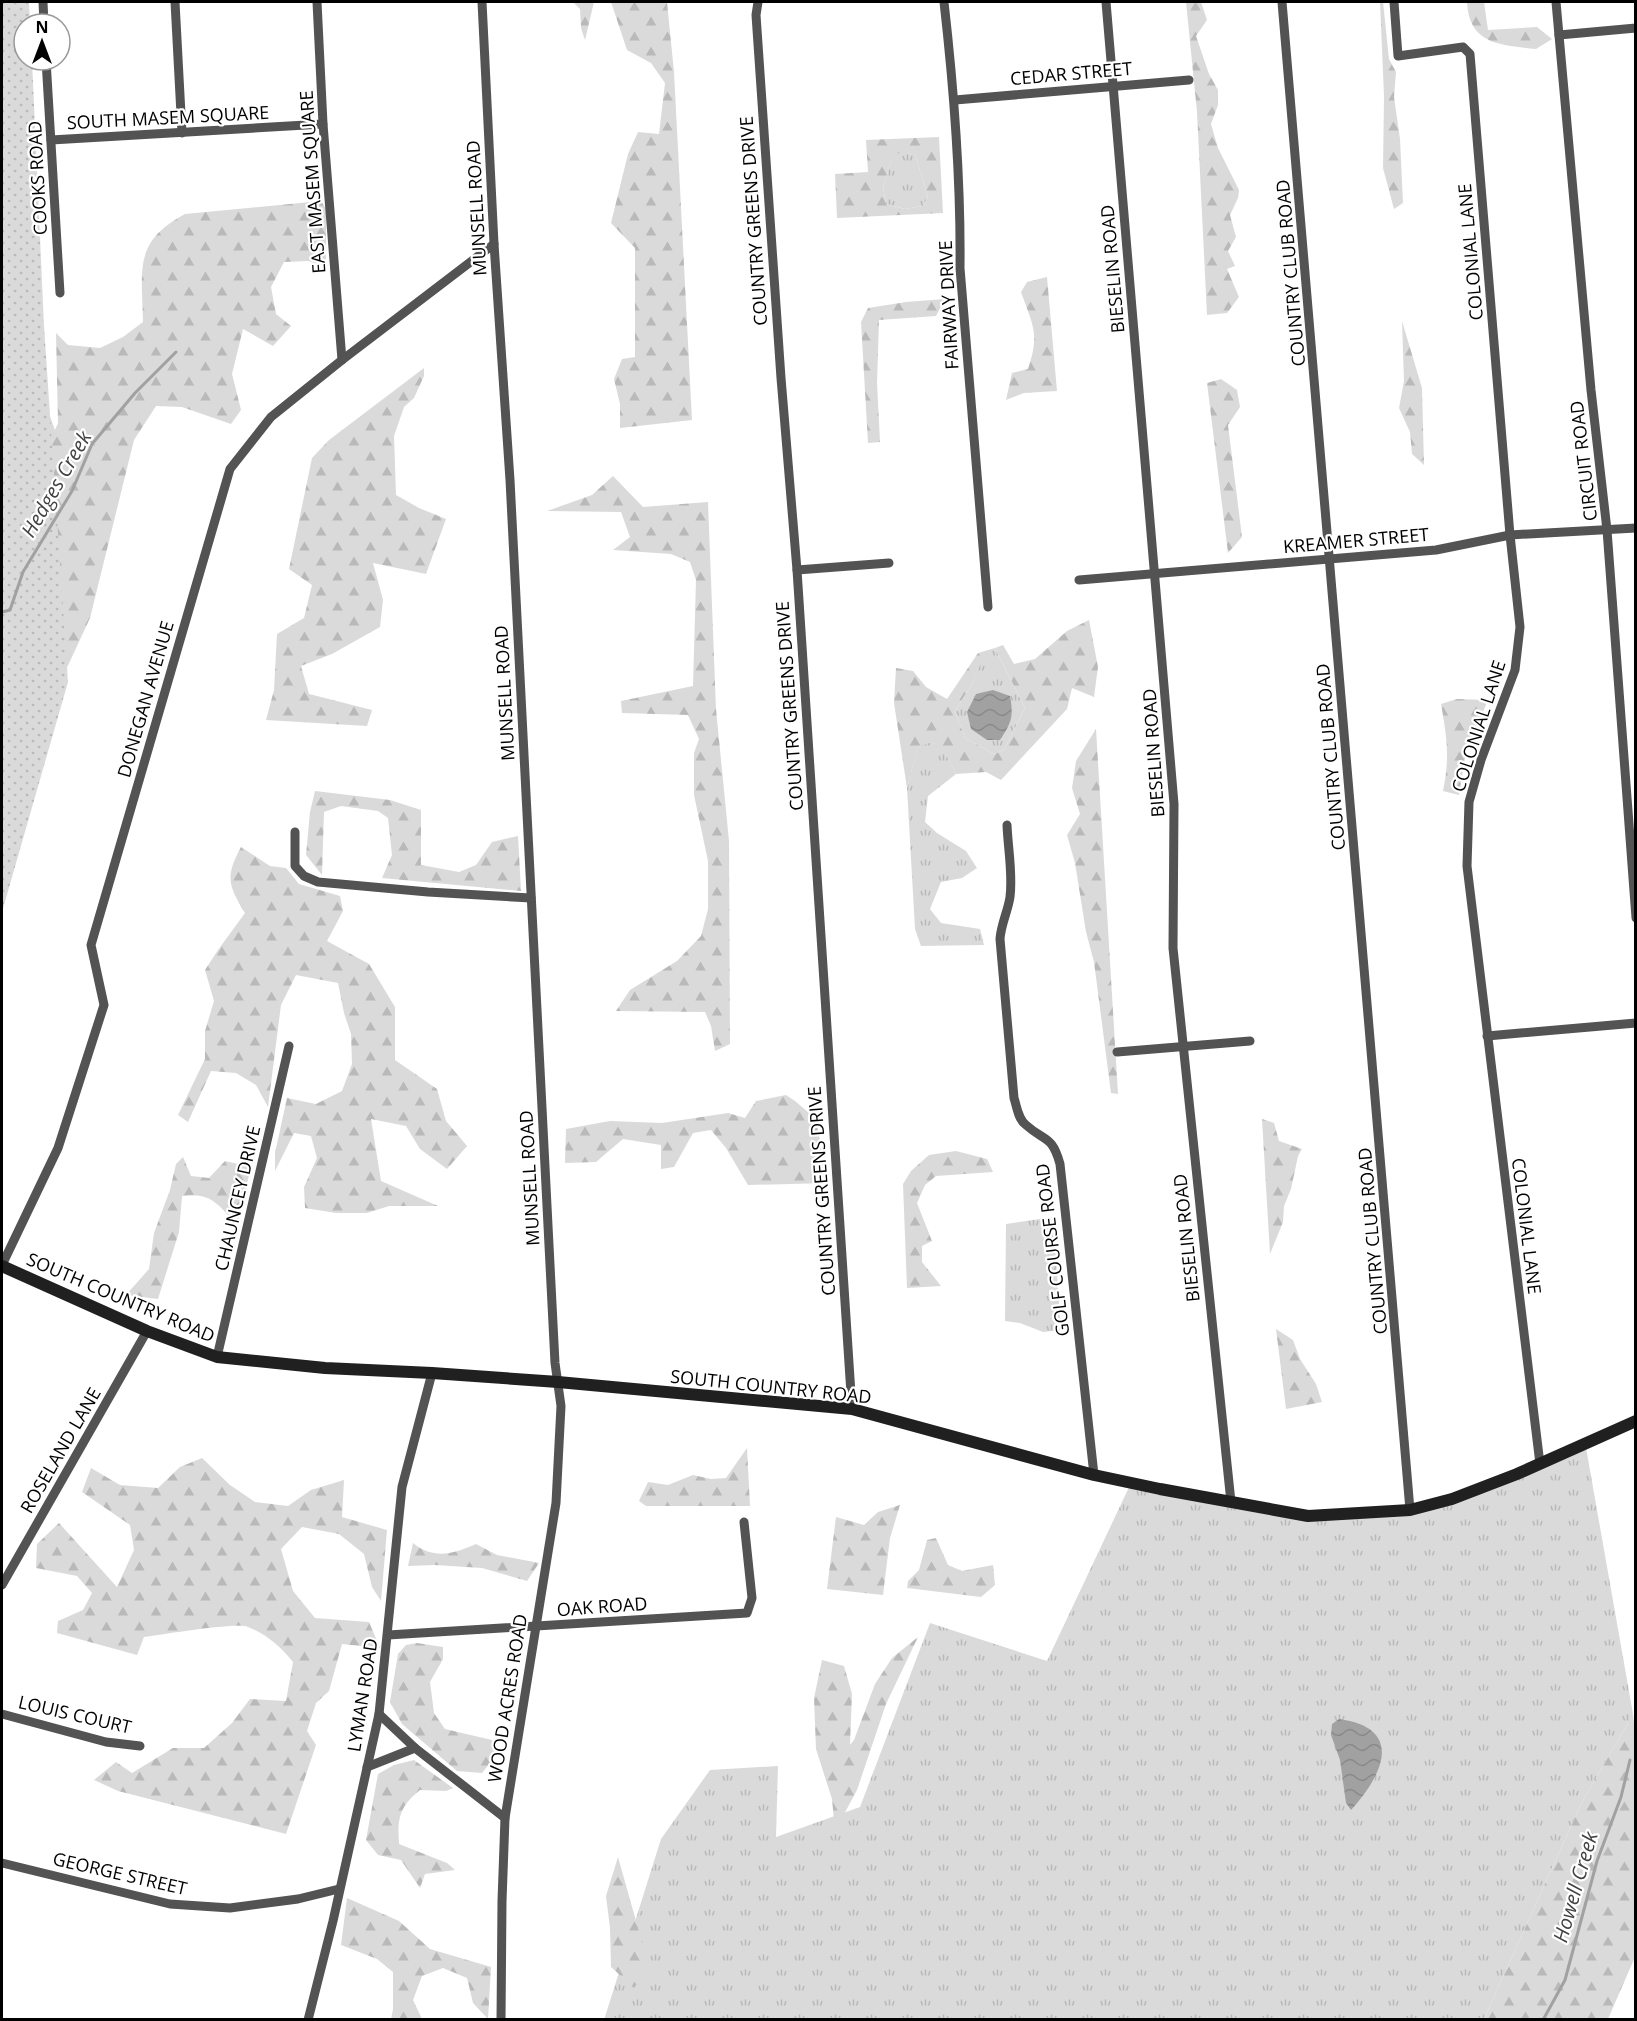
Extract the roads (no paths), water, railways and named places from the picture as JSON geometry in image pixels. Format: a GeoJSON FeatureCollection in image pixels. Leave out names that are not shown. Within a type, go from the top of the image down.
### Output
{"type":"FeatureCollection","features":[{"type":"Feature","properties":{"kind":"main road","name":"SOUTH COUNTRY ROAD"},"geometry":{"type":"LineString","coordinates":[[2,1266],[147,1331],[217,1357],[325,1368],[558,1382],[852,1409],[1094,1475],[1308,1516],[1410,1510],[1452,1499],[1540,1464],[1635,1421]]}},
{"type":"Feature","properties":{"kind":"street"},"geometry":{"type":"LineString","coordinates":[[175,2],[182,133]]}},
{"type":"Feature","properties":{"kind":"street","name":"EAST MASEM SQUARE"},"geometry":{"type":"LineString","coordinates":[[317,2],[323,124],[342,360]]}},
{"type":"Feature","properties":{"kind":"street","name":"MUNSELL ROAD"},"geometry":{"type":"LineString","coordinates":[[482,2],[494,244],[510,480],[555,1363],[558,1382]]}},
{"type":"Feature","properties":{"kind":"street","name":"COUNTRY GREENS DRIVE"},"geometry":{"type":"LineString","coordinates":[[758,2],[756,15],[781,378],[797,570],[852,1409]]}},
{"type":"Feature","properties":{"kind":"street","name":"FAIRWAY DRIVE"},"geometry":{"type":"LineString","coordinates":[[944,2],[955,100],[960,268],[987,607]]}},
{"type":"Feature","properties":{"kind":"street","name":"BIESELIN ROAD"},"geometry":{"type":"LineString","coordinates":[[1106,2],[1174,804],[1173,948],[1231,1502]]}},
{"type":"Feature","properties":{"kind":"street","name":"COUNTRY CLUB ROAD"},"geometry":{"type":"LineString","coordinates":[[1282,2],[1410,1510]]}},
{"type":"Feature","properties":{"kind":"street","name":"COLONIAL LANE"},"geometry":{"type":"LineString","coordinates":[[1394,2],[1398,56],[1463,47],[1470,54],[1510,536],[1520,627],[1515,670],[1474,782],[1469,802],[1467,866],[1540,1464]]}},
{"type":"Feature","properties":{"kind":"street","name":"CIRCUIT ROAD"},"geometry":{"type":"LineString","coordinates":[[1556,2],[1591,390],[1607,530],[1635,918]]}},
{"type":"Feature","properties":{"kind":"street"},"geometry":{"type":"LineString","coordinates":[[1559,35],[1635,28]]}},
{"type":"Feature","properties":{"kind":"street","name":"COOKS ROAD"},"geometry":{"type":"LineString","coordinates":[[47,72],[60,293]]}},
{"type":"Feature","properties":{"kind":"street","name":"CEDAR STREET"},"geometry":{"type":"LineString","coordinates":[[955,100],[1189,80]]}},
{"type":"Feature","properties":{"kind":"street","name":"SOUTH MASEM SQUARE"},"geometry":{"type":"LineString","coordinates":[[51,140],[323,124]]}},
{"type":"Feature","properties":{"kind":"street","name":"DONEGAN AVENUE"},"geometry":{"type":"LineString","coordinates":[[2,1266],[58,1148],[104,1005],[91,945],[230,469],[271,417],[494,244]]}},
{"type":"Feature","properties":{"kind":"street","name":"KREAMER STREET"},"geometry":{"type":"LineString","coordinates":[[1078,580],[1436,550],[1510,536],[1635,528]]}},
{"type":"Feature","properties":{"kind":"street"},"geometry":{"type":"LineString","coordinates":[[797,570],[889,563]]}},
{"type":"Feature","properties":{"kind":"street","name":"GOLF COURSE ROAD"},"geometry":{"type":"LineString","coordinates":[[1007,825],[1010,891],[1000,939],[1014,1098],[1018,1114],[1024,1124],[1047,1138],[1056,1148],[1060,1164],[1094,1475]]}},
{"type":"Feature","properties":{"kind":"street"},"geometry":{"type":"LineString","coordinates":[[295,832],[295,866],[304,876],[318,882],[531,898]]}},
{"type":"Feature","properties":{"kind":"street"},"geometry":{"type":"LineString","coordinates":[[1487,1036],[1635,1023]]}},
{"type":"Feature","properties":{"kind":"street"},"geometry":{"type":"LineString","coordinates":[[1118,1052],[1250,1041]]}},
{"type":"Feature","properties":{"kind":"street","name":"CHAUNCEY DRIVE"},"geometry":{"type":"LineString","coordinates":[[217,1357],[289,1046]]}},
{"type":"Feature","properties":{"kind":"street","name":"ROSELAND LANE"},"geometry":{"type":"LineString","coordinates":[[2,1585],[147,1331]]}},
{"type":"Feature","properties":{"kind":"street","name":"LYMAN ROAD"},"geometry":{"type":"LineString","coordinates":[[308,2019],[379,1714],[402,1487],[432,1373]]}},
{"type":"Feature","properties":{"kind":"street","name":"WOOD ACRES ROAD"},"geometry":{"type":"LineString","coordinates":[[501,2019],[505,1818],[556,1503],[561,1406],[558,1382]]}},
{"type":"Feature","properties":{"kind":"street","name":"OAK ROAD"},"geometry":{"type":"LineString","coordinates":[[388,1635],[747,1613],[752,1598],[744,1522]]}},
{"type":"Feature","properties":{"kind":"street","name":"LOUIS COURT"},"geometry":{"type":"LineString","coordinates":[[2,1714],[106,1742],[140,1746]]}},
{"type":"Feature","properties":{"kind":"street"},"geometry":{"type":"LineString","coordinates":[[379,1714],[415,1748],[505,1818]]}},
{"type":"Feature","properties":{"kind":"street"},"geometry":{"type":"LineString","coordinates":[[367,1767],[415,1748]]}},
{"type":"Feature","properties":{"kind":"street","name":"GEORGE STREET"},"geometry":{"type":"LineString","coordinates":[[2,1863],[170,1904],[230,1908],[298,1899],[339,1889]]}},
{"type":"Feature","properties":{"kind":"water"},"geometry":{"type":"Polygon","coordinates":[[[993,690],[1010,696],[1011,703],[1011,720],[1000,740],[987,740],[971,729],[967,712],[976,694],[993,690]]]}},
{"type":"Feature","properties":{"kind":"water"},"geometry":{"type":"Polygon","coordinates":[[[1339,1719],[1360,1724],[1373,1732],[1380,1743],[1382,1755],[1372,1782],[1351,1810],[1346,1803],[1340,1760],[1331,1735],[1332,1724],[1339,1719]]]}},
{"type":"Feature","properties":{"kind":"waterway","name":"Hedges Creek"},"geometry":{"type":"LineString","coordinates":[[2,612],[10,610],[23,572],[72,491],[92,444],[135,393],[176,352]]}},
{"type":"Feature","properties":{"kind":"waterway","name":"Howell Creek"},"geometry":{"type":"LineString","coordinates":[[1543,2020],[1565,1980],[1597,1861],[1621,1797],[1630,1760]]}}]}
